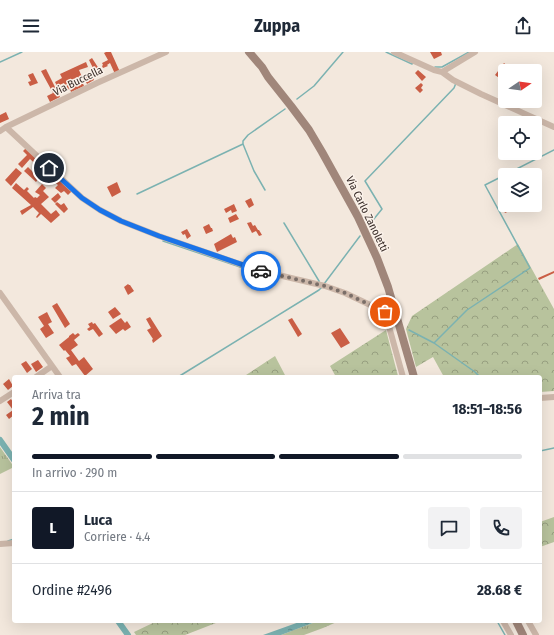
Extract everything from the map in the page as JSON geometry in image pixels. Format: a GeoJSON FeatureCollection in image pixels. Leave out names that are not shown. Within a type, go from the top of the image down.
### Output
{"type":"FeatureCollection","features":[{"type":"Feature","properties":{"kind":"main road","name":"Via Carlo Zanoletti"},"geometry":{"type":"LineString","coordinates":[[242,52],[268,77]]}},
{"type":"Feature","properties":{"kind":"main road","name":"Via Carlo Zanoletti"},"geometry":{"type":"LineString","coordinates":[[249,52],[262,67],[319,146],[361,222],[388,287],[413,375]]}},
{"type":"Feature","properties":{"kind":"main road"},"geometry":{"type":"LineString","coordinates":[[517,623],[523,635]]}},
{"type":"Feature","properties":{"kind":"street","name":"Via Buccella"},"geometry":{"type":"LineString","coordinates":[[0,132],[6,127],[97,83],[166,52]]}},
{"type":"Feature","properties":{"kind":"street"},"geometry":{"type":"LineString","coordinates":[[394,52],[414,62],[442,72],[453,80],[481,94],[554,127]]}},
{"type":"Feature","properties":{"kind":"street"},"geometry":{"type":"LineString","coordinates":[[442,72],[476,52]]}},
{"type":"Feature","properties":{"kind":"street"},"geometry":{"type":"LineString","coordinates":[[6,127],[82,198],[121,221],[159,236],[257,270],[325,286],[345,293],[385,312],[402,375]]}},
{"type":"Feature","properties":{"kind":"street"},"geometry":{"type":"LineString","coordinates":[[0,293],[59,375]]}},
{"type":"Feature","properties":{"kind":"street"},"geometry":{"type":"LineString","coordinates":[[39,375],[52,366]]}},
{"type":"Feature","properties":{"kind":"street"},"geometry":{"type":"LineString","coordinates":[[0,401],[12,393]]}},
{"type":"Feature","properties":{"kind":"street"},"geometry":{"type":"LineString","coordinates":[[542,398],[554,397]]}},
{"type":"Feature","properties":{"kind":"street"},"geometry":{"type":"LineString","coordinates":[[505,623],[512,635]]}},
{"type":"Feature","properties":{"kind":"street"},"geometry":{"type":"LineString","coordinates":[[529,623],[536,635]]}},
{"type":"Feature","properties":{"kind":"green space"},"geometry":{"type":"Polygon","coordinates":[[[518,244],[554,309],[554,391],[542,392],[542,375],[443,375],[433,357],[416,367],[406,329],[412,316],[518,244]]]}},
{"type":"Feature","properties":{"kind":"green space"},"geometry":{"type":"Polygon","coordinates":[[[386,330],[398,375],[335,375],[330,366],[386,330]]]}},
{"type":"Feature","properties":{"kind":"green space"},"geometry":{"type":"Polygon","coordinates":[[[275,356],[285,375],[246,375],[275,356]]]}},
{"type":"Feature","properties":{"kind":"green space"},"geometry":{"type":"Polygon","coordinates":[[[0,447],[12,464],[12,468],[0,474],[0,447]]]}},
{"type":"Feature","properties":{"kind":"green space"},"geometry":{"type":"Polygon","coordinates":[[[554,517],[554,542],[542,546],[542,521],[554,517]]]}},
{"type":"Feature","properties":{"kind":"green space"},"geometry":{"type":"Polygon","coordinates":[[[153,623],[216,623],[185,635],[136,635],[134,632],[153,623]]]}},
{"type":"Feature","properties":{"kind":"green space"},"geometry":{"type":"Polygon","coordinates":[[[313,623],[334,623],[304,635],[281,635],[313,623]]]}},
{"type":"Feature","properties":{"kind":"water"},"geometry":{"type":"Polygon","coordinates":[[[296,623],[313,623],[281,635],[263,635],[296,623]]]}},
{"type":"Feature","properties":{"kind":"building"},"geometry":{"type":"Polygon","coordinates":[[[111,52],[120,72],[115,74],[110,63],[107,65],[108,66],[103,68],[102,63],[108,60],[104,53],[111,52]]]}},
{"type":"Feature","properties":{"kind":"building"},"geometry":{"type":"Polygon","coordinates":[[[430,52],[441,52],[442,55],[434,59],[430,52]]]}},
{"type":"Feature","properties":{"kind":"building"},"geometry":{"type":"Polygon","coordinates":[[[92,58],[101,72],[96,74],[89,60],[92,58]]]}},
{"type":"Feature","properties":{"kind":"building"},"geometry":{"type":"Polygon","coordinates":[[[86,62],[88,67],[79,70],[82,77],[65,85],[64,83],[57,86],[55,82],[62,78],[60,74],[86,62]]]}},
{"type":"Feature","properties":{"kind":"building"},"geometry":{"type":"Polygon","coordinates":[[[46,69],[60,97],[50,102],[47,96],[53,93],[41,71],[46,69]]]}},
{"type":"Feature","properties":{"kind":"building"},"geometry":{"type":"Polygon","coordinates":[[[418,70],[426,77],[422,81],[415,73],[418,70]]]}},
{"type":"Feature","properties":{"kind":"building"},"geometry":{"type":"Polygon","coordinates":[[[33,73],[38,83],[30,86],[28,82],[31,81],[28,75],[33,73]]]}},
{"type":"Feature","properties":{"kind":"building"},"geometry":{"type":"Polygon","coordinates":[[[91,73],[94,80],[87,84],[83,76],[91,73]]]}},
{"type":"Feature","properties":{"kind":"building"},"geometry":{"type":"Polygon","coordinates":[[[81,79],[84,86],[71,92],[70,89],[67,90],[66,86],[81,79]]]}},
{"type":"Feature","properties":{"kind":"building"},"geometry":{"type":"Polygon","coordinates":[[[421,83],[423,85],[421,88],[423,90],[420,93],[415,88],[421,83]]]}},
{"type":"Feature","properties":{"kind":"building"},"geometry":{"type":"Polygon","coordinates":[[[6,112],[9,119],[0,123],[0,115],[6,112]]]}},
{"type":"Feature","properties":{"kind":"building"},"geometry":{"type":"Polygon","coordinates":[[[26,148],[50,170],[46,174],[30,159],[22,168],[18,164],[27,155],[23,151],[26,148]]]}},
{"type":"Feature","properties":{"kind":"building"},"geometry":{"type":"Polygon","coordinates":[[[28,167],[39,178],[36,182],[24,171],[28,167]]]}},
{"type":"Feature","properties":{"kind":"building"},"geometry":{"type":"Polygon","coordinates":[[[16,168],[22,173],[11,186],[5,180],[16,168]]]}},
{"type":"Feature","properties":{"kind":"building"},"geometry":{"type":"Polygon","coordinates":[[[52,172],[72,191],[68,195],[64,191],[61,193],[55,188],[58,185],[48,177],[52,172]]]}},
{"type":"Feature","properties":{"kind":"building"},"geometry":{"type":"Polygon","coordinates":[[[117,182],[121,192],[112,197],[107,187],[117,182]]]}},
{"type":"Feature","properties":{"kind":"building"},"geometry":{"type":"Polygon","coordinates":[[[16,183],[24,190],[27,187],[29,189],[27,191],[34,198],[37,198],[40,195],[35,192],[42,184],[46,188],[43,191],[49,197],[41,204],[51,214],[56,210],[60,215],[51,223],[41,214],[37,218],[36,217],[39,213],[33,207],[22,215],[20,211],[31,205],[12,188],[16,183]]]}},
{"type":"Feature","properties":{"kind":"building"},"geometry":{"type":"Polygon","coordinates":[[[58,193],[61,197],[55,203],[51,199],[58,193]]]}},
{"type":"Feature","properties":{"kind":"building"},"geometry":{"type":"Polygon","coordinates":[[[251,198],[254,205],[249,208],[245,201],[251,198]]]}},
{"type":"Feature","properties":{"kind":"building"},"geometry":{"type":"Polygon","coordinates":[[[57,202],[61,205],[64,203],[68,209],[64,213],[55,204],[57,202]]]}},
{"type":"Feature","properties":{"kind":"building"},"geometry":{"type":"Polygon","coordinates":[[[234,204],[237,211],[232,213],[231,210],[226,213],[224,209],[234,204]]]}},
{"type":"Feature","properties":{"kind":"building"},"geometry":{"type":"Polygon","coordinates":[[[236,214],[239,219],[230,223],[228,218],[236,214]]]}},
{"type":"Feature","properties":{"kind":"building"},"geometry":{"type":"Polygon","coordinates":[[[251,222],[262,235],[259,236],[256,231],[252,233],[247,223],[251,222]]]}},
{"type":"Feature","properties":{"kind":"building"},"geometry":{"type":"Polygon","coordinates":[[[209,224],[213,231],[206,234],[203,227],[209,224]]]}},
{"type":"Feature","properties":{"kind":"building"},"geometry":{"type":"Polygon","coordinates":[[[187,229],[191,236],[187,239],[185,234],[183,235],[181,232],[187,229]]]}},
{"type":"Feature","properties":{"kind":"building"},"geometry":{"type":"Polygon","coordinates":[[[231,234],[233,238],[235,237],[237,242],[217,252],[214,244],[231,234]]]}},
{"type":"Feature","properties":{"kind":"building"},"geometry":{"type":"Polygon","coordinates":[[[554,271],[554,273],[539,280],[538,278],[554,271]]]}},
{"type":"Feature","properties":{"kind":"building"},"geometry":{"type":"Polygon","coordinates":[[[128,284],[134,291],[128,295],[124,287],[128,284]]]}},
{"type":"Feature","properties":{"kind":"building"},"geometry":{"type":"Polygon","coordinates":[[[57,303],[70,324],[65,328],[52,306],[57,303]]]}},
{"type":"Feature","properties":{"kind":"building"},"geometry":{"type":"Polygon","coordinates":[[[115,307],[121,314],[113,319],[108,312],[115,307]]]}},
{"type":"Feature","properties":{"kind":"building"},"geometry":{"type":"Polygon","coordinates":[[[47,312],[52,322],[48,324],[54,333],[46,338],[40,329],[44,326],[38,317],[47,312]]]}},
{"type":"Feature","properties":{"kind":"building"},"geometry":{"type":"Polygon","coordinates":[[[150,317],[162,336],[153,343],[153,339],[147,330],[151,328],[146,319],[150,317]]]}},
{"type":"Feature","properties":{"kind":"building"},"geometry":{"type":"Polygon","coordinates":[[[121,318],[125,323],[127,321],[131,327],[125,331],[123,329],[116,334],[109,326],[121,318]]]}},
{"type":"Feature","properties":{"kind":"building"},"geometry":{"type":"Polygon","coordinates":[[[292,318],[302,334],[298,337],[288,320],[292,318]]]}},
{"type":"Feature","properties":{"kind":"building"},"geometry":{"type":"Polygon","coordinates":[[[92,322],[93,324],[95,323],[103,334],[99,337],[93,329],[89,331],[87,329],[90,327],[88,324],[92,322]]]}},
{"type":"Feature","properties":{"kind":"building"},"geometry":{"type":"Polygon","coordinates":[[[340,328],[350,343],[341,348],[331,333],[340,328]]]}},
{"type":"Feature","properties":{"kind":"building"},"geometry":{"type":"Polygon","coordinates":[[[73,333],[75,335],[78,333],[80,335],[74,340],[78,345],[71,350],[79,361],[84,357],[93,369],[86,375],[84,375],[76,364],[72,366],[66,358],[70,356],[59,345],[73,333]]]}},
{"type":"Feature","properties":{"kind":"building"},"geometry":{"type":"Polygon","coordinates":[[[38,360],[43,367],[36,372],[31,364],[38,360]]]}},
{"type":"Feature","properties":{"kind":"building"},"geometry":{"type":"Polygon","coordinates":[[[26,361],[32,369],[27,373],[21,364],[26,361]]]}},
{"type":"Feature","properties":{"kind":"building"},"geometry":{"type":"Polygon","coordinates":[[[9,379],[12,387],[8,390],[3,384],[9,379]]]}},
{"type":"Feature","properties":{"kind":"building"},"geometry":{"type":"Polygon","coordinates":[[[11,399],[12,409],[7,402],[11,399]]]}},
{"type":"Feature","properties":{"kind":"building"},"geometry":{"type":"Polygon","coordinates":[[[12,411],[12,417],[9,419],[6,415],[12,411]]]}},
{"type":"Feature","properties":{"kind":"waterway"},"geometry":{"type":"LineString","coordinates":[[0,62],[22,52]]}},
{"type":"Feature","properties":{"kind":"waterway"},"geometry":{"type":"LineString","coordinates":[[297,99],[314,86],[343,52]]}},
{"type":"Feature","properties":{"kind":"waterway"},"geometry":{"type":"LineString","coordinates":[[386,52],[412,64],[413,63]]}},
{"type":"Feature","properties":{"kind":"waterway"},"geometry":{"type":"LineString","coordinates":[[435,67],[442,67],[469,52]]}},
{"type":"Feature","properties":{"kind":"waterway"},"geometry":{"type":"LineString","coordinates":[[369,225],[382,209],[365,181],[454,88],[456,83]]}},
{"type":"Feature","properties":{"kind":"waterway"},"geometry":{"type":"LineString","coordinates":[[265,190],[254,171],[243,141],[248,135],[285,109]]}},
{"type":"Feature","properties":{"kind":"waterway"},"geometry":{"type":"LineString","coordinates":[[137,194],[243,144]]}},
{"type":"Feature","properties":{"kind":"waterway"},"geometry":{"type":"LineString","coordinates":[[434,343],[467,310],[530,268],[485,185],[554,150]]}},
{"type":"Feature","properties":{"kind":"waterway"},"geometry":{"type":"LineString","coordinates":[[284,223],[319,283]]}},
{"type":"Feature","properties":{"kind":"waterway"},"geometry":{"type":"LineString","coordinates":[[324,284],[360,236]]}},
{"type":"Feature","properties":{"kind":"waterway"},"geometry":{"type":"LineString","coordinates":[[163,241],[252,271]]}},
{"type":"Feature","properties":{"kind":"waterway"},"geometry":{"type":"LineString","coordinates":[[181,375],[322,287]]}},
{"type":"Feature","properties":{"kind":"waterway"},"geometry":{"type":"LineString","coordinates":[[409,330],[434,343],[478,375]]}},
{"type":"Feature","properties":{"kind":"waterway"},"geometry":{"type":"LineString","coordinates":[[0,440],[12,457]]}},
{"type":"Feature","properties":{"kind":"waterway"},"geometry":{"type":"LineString","coordinates":[[542,451],[554,448]]}},
{"type":"Feature","properties":{"kind":"waterway"},"geometry":{"type":"LineString","coordinates":[[8,541],[12,540]]}},
{"type":"Feature","properties":{"kind":"waterway"},"geometry":{"type":"LineString","coordinates":[[119,623],[128,635]]}},
{"type":"Feature","properties":{"kind":"waterway"},"geometry":{"type":"LineString","coordinates":[[498,623],[505,635]]}},
{"type":"Feature","properties":{"kind":"way so far"},"geometry":{"type":"LineString","coordinates":[[261,271],[325,286],[345,293],[385,312]]}},
{"type":"Feature","properties":{"kind":"route"},"geometry":{"type":"LineString","coordinates":[[49,168],[82,198],[121,221],[159,236],[261,271]]}}]}
